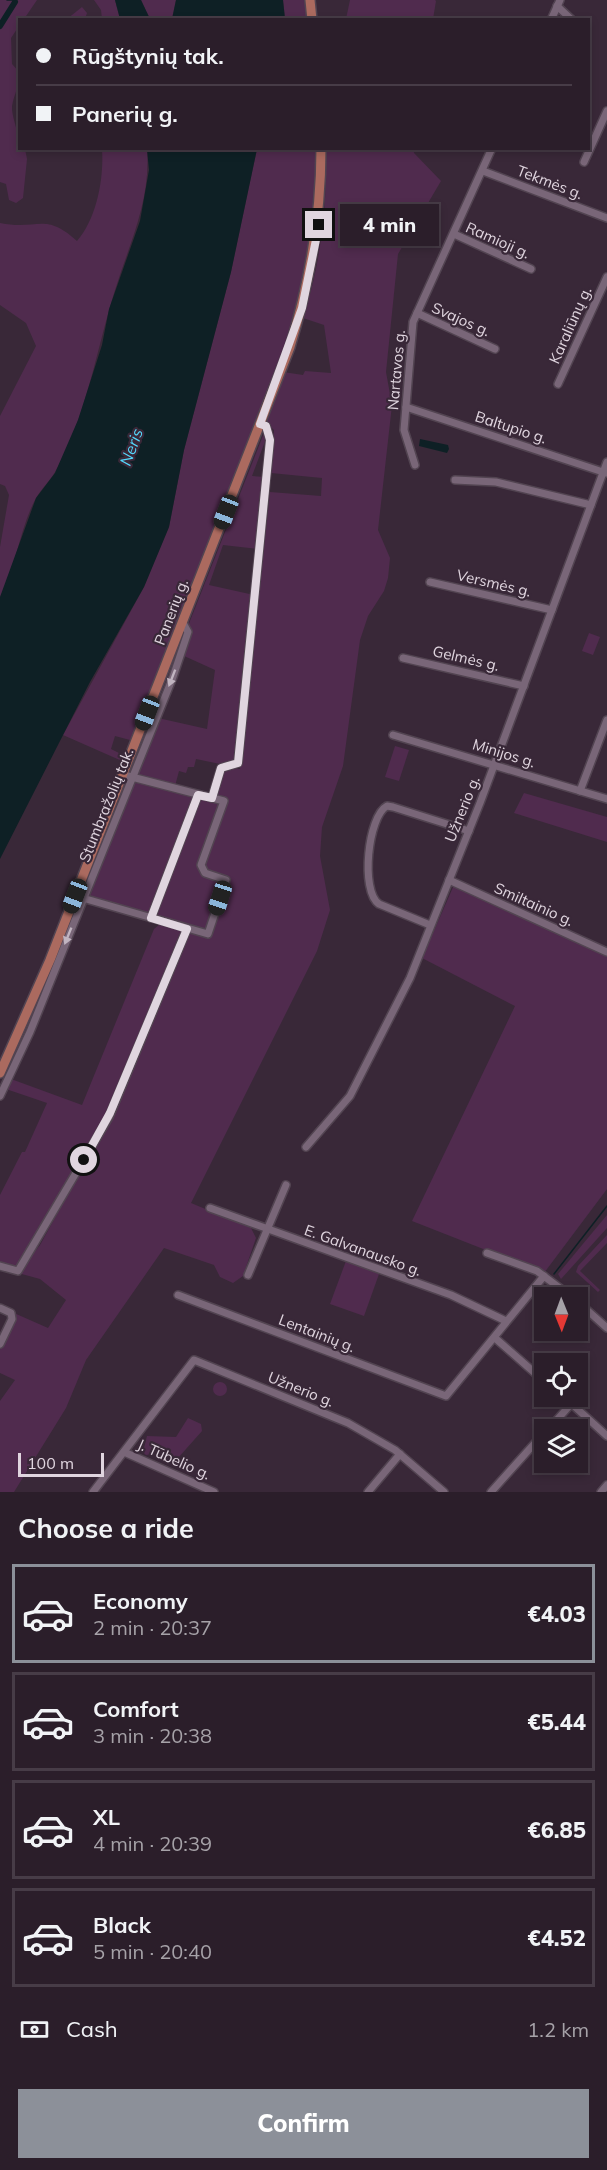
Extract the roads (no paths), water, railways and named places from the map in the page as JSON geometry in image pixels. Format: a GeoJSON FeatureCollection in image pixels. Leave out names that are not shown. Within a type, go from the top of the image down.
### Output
{"type":"FeatureCollection","features":[{"type":"Feature","properties":{"kind":"main road"},"geometry":{"type":"LineString","coordinates":[[310,0],[312,18]]}},
{"type":"Feature","properties":{"kind":"main road","name":"Panerių g."},"geometry":{"type":"LineString","coordinates":[[0,1073],[79,897],[290,347],[319,225],[321,150]]}},
{"type":"Feature","properties":{"kind":"street"},"geometry":{"type":"LineString","coordinates":[[552,18],[559,3],[570,18]]}},
{"type":"Feature","properties":{"kind":"street"},"geometry":{"type":"LineString","coordinates":[[590,149],[607,111]]}},
{"type":"Feature","properties":{"kind":"street","name":"Nartavos g."},"geometry":{"type":"LineString","coordinates":[[415,465],[404,430],[413,322],[491,150]]}},
{"type":"Feature","properties":{"kind":"street"},"geometry":{"type":"LineString","coordinates":[[584,162],[589,150]]}},
{"type":"Feature","properties":{"kind":"street","name":"Tekmės g."},"geometry":{"type":"LineString","coordinates":[[483,171],[607,218]]}},
{"type":"Feature","properties":{"kind":"street","name":"Ramioji g."},"geometry":{"type":"LineString","coordinates":[[454,234],[531,269]]}},
{"type":"Feature","properties":{"kind":"street","name":"Karaliūnų g."},"geometry":{"type":"LineString","coordinates":[[558,384],[607,277]]}},
{"type":"Feature","properties":{"kind":"street","name":"Svajos g."},"geometry":{"type":"LineString","coordinates":[[417,313],[495,349]]}},
{"type":"Feature","properties":{"kind":"street","name":"Baltupio g."},"geometry":{"type":"LineString","coordinates":[[406,407],[605,473]]}},
{"type":"Feature","properties":{"kind":"street"},"geometry":{"type":"LineString","coordinates":[[212,798],[221,768],[238,763],[270,440],[266,426],[260,424]]}},
{"type":"Feature","properties":{"kind":"street","name":"Užnerio g."},"geometry":{"type":"LineString","coordinates":[[306,1147],[350,1096],[410,978],[469,831],[605,473],[607,462]]}},
{"type":"Feature","properties":{"kind":"street"},"geometry":{"type":"LineString","coordinates":[[455,480],[496,482],[591,505]]}},
{"type":"Feature","properties":{"kind":"street","name":"Versmės g."},"geometry":{"type":"LineString","coordinates":[[430,582],[552,610]]}},
{"type":"Feature","properties":{"kind":"street","name":"Gelmės g."},"geometry":{"type":"LineString","coordinates":[[403,658],[524,686]]}},
{"type":"Feature","properties":{"kind":"street"},"geometry":{"type":"LineString","coordinates":[[580,790],[607,720]]}},
{"type":"Feature","properties":{"kind":"street","name":"Minijos g."},"geometry":{"type":"LineString","coordinates":[[393,735],[607,799]]}},
{"type":"Feature","properties":{"kind":"street"},"geometry":{"type":"LineString","coordinates":[[0,1096],[14,1070],[79,897],[208,934],[226,880],[205,873],[201,865],[224,801],[127,776]]}},
{"type":"Feature","properties":{"kind":"street"},"geometry":{"type":"LineString","coordinates":[[151,918],[198,795]]}},
{"type":"Feature","properties":{"kind":"street"},"geometry":{"type":"LineString","coordinates":[[430,926],[380,904],[374,898],[367,855],[379,812],[387,806],[393,807],[469,831]]}},
{"type":"Feature","properties":{"kind":"street","name":"Smiltainio g."},"geometry":{"type":"LineString","coordinates":[[449,880],[607,952]]}},
{"type":"Feature","properties":{"kind":"street"},"geometry":{"type":"LineString","coordinates":[[0,1266],[18,1271],[109,1117],[187,929]]}},
{"type":"Feature","properties":{"kind":"street"},"geometry":{"type":"LineString","coordinates":[[248,1275],[286,1185]]}},
{"type":"Feature","properties":{"kind":"street","name":"E. Galvanausko g."},"geometry":{"type":"LineString","coordinates":[[210,1208],[451,1295],[506,1322]]}},
{"type":"Feature","properties":{"kind":"street"},"geometry":{"type":"LineString","coordinates":[[488,1253],[544,1276],[558,1287]]}},
{"type":"Feature","properties":{"kind":"street"},"geometry":{"type":"LineString","coordinates":[[534,1372],[495,1338],[544,1276]]}},
{"type":"Feature","properties":{"kind":"street","name":"Lentainių g."},"geometry":{"type":"LineString","coordinates":[[178,1295],[446,1396],[495,1338]]}},
{"type":"Feature","properties":{"kind":"street"},"geometry":{"type":"LineString","coordinates":[[0,1308],[11,1313],[12,1318],[0,1344]]}},
{"type":"Feature","properties":{"kind":"street"},"geometry":{"type":"LineString","coordinates":[[588,1311],[607,1328]]}},
{"type":"Feature","properties":{"kind":"street","name":"Užnerio g."},"geometry":{"type":"LineString","coordinates":[[124,1452],[194,1360],[348,1423],[398,1452],[444,1492]]}},
{"type":"Feature","properties":{"kind":"street"},"geometry":{"type":"LineString","coordinates":[[558,1419],[568,1407]]}},
{"type":"Feature","properties":{"kind":"street"},"geometry":{"type":"LineString","coordinates":[[574,1407],[607,1436]]}},
{"type":"Feature","properties":{"kind":"street"},"geometry":{"type":"LineString","coordinates":[[491,1492],[534,1444]]}},
{"type":"Feature","properties":{"kind":"street"},"geometry":{"type":"LineString","coordinates":[[93,1492],[124,1452]]}},
{"type":"Feature","properties":{"kind":"street","name":"J. Tūbelio g."},"geometry":{"type":"LineString","coordinates":[[124,1452],[214,1492]]}},
{"type":"Feature","properties":{"kind":"street"},"geometry":{"type":"LineString","coordinates":[[368,1492],[398,1452]]}},
{"type":"Feature","properties":{"kind":"street"},"geometry":{"type":"LineString","coordinates":[[601,1492],[607,1485]]}},
{"type":"Feature","properties":{"kind":"water"},"geometry":{"type":"Polygon","coordinates":[[[115,0],[141,0],[150,18],[120,18],[115,0]]]}},
{"type":"Feature","properties":{"kind":"water"},"geometry":{"type":"Polygon","coordinates":[[[176,0],[283,0],[285,18],[172,18],[176,0]]]}},
{"type":"Feature","properties":{"kind":"water","name":"Neris"},"geometry":{"type":"Polygon","coordinates":[[[147,150],[257,150],[231,272],[184,450],[169,527],[144,587],[90,682],[0,859],[0,597],[36,498],[55,473],[78,420],[102,345],[109,309],[140,221],[149,170],[147,150]]]}},
{"type":"Feature","properties":{"kind":"water"},"geometry":{"type":"Polygon","coordinates":[[[420,439],[448,445],[449,449],[447,453],[419,446],[420,439]]]}},
{"type":"Feature","properties":{"kind":"waterway"},"geometry":{"type":"LineString","coordinates":[[7,0],[16,0]]}},
{"type":"Feature","properties":{"kind":"waterway"},"geometry":{"type":"LineString","coordinates":[[0,26],[15,2]]}},
{"type":"Feature","properties":{"kind":"waterway"},"geometry":{"type":"LineString","coordinates":[[554,1274],[607,1206]]}}]}
